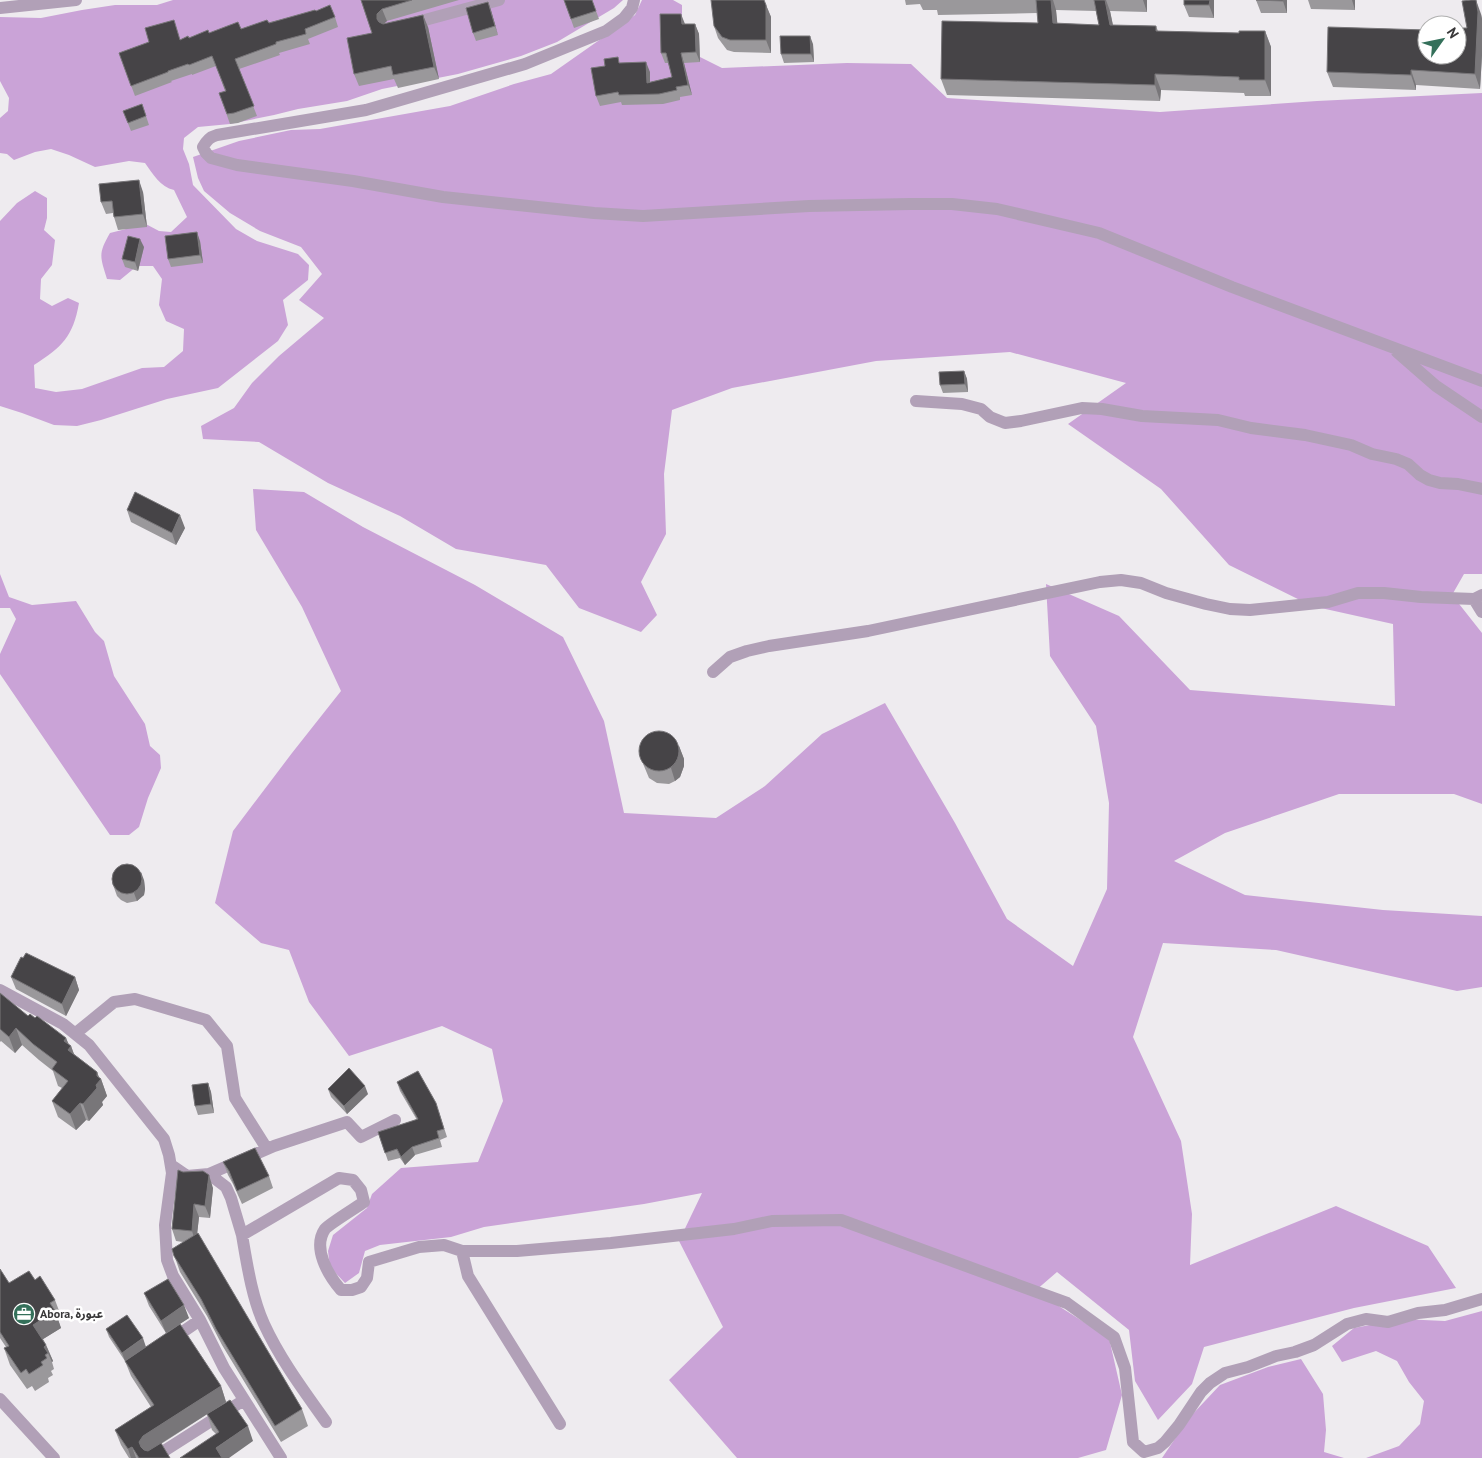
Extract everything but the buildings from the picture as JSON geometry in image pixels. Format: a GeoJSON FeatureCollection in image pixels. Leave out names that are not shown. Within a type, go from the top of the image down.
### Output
{"type":"FeatureCollection","features":[{"type":"Feature","properties":{"kind":"street"},"geometry":{"type":"LineString","coordinates":[[0,8],[76,0]]}},
{"type":"Feature","properties":{"kind":"street"},"geometry":{"type":"LineString","coordinates":[[398,27],[499,0]]}},
{"type":"Feature","properties":{"kind":"street"},"geometry":{"type":"LineString","coordinates":[[634,0],[632,8],[624,18],[606,30],[525,64],[366,110],[217,135],[211,137],[203,147],[211,158],[237,165],[443,197],[594,213],[643,216],[809,206],[910,204],[952,204],[997,209],[1099,233],[1232,287],[1482,381]]}},
{"type":"Feature","properties":{"kind":"street"},"geometry":{"type":"LineString","coordinates":[[1392,347],[1436,386],[1482,417]]}},
{"type":"Feature","properties":{"kind":"street"},"geometry":{"type":"LineString","coordinates":[[916,400],[962,404],[981,409],[990,417],[1005,423],[1082,408],[1102,409],[1142,416],[1218,420],[1251,428],[1304,435],[1351,445],[1372,454],[1396,459],[1408,464],[1429,480],[1482,489]]}},
{"type":"Feature","properties":{"kind":"street"},"geometry":{"type":"LineString","coordinates":[[713,672],[730,658],[747,651],[868,631],[1107,581],[1121,580],[1142,583],[1166,593],[1230,609],[1250,610],[1328,602],[1358,593],[1384,593],[1420,597],[1478,597],[1482,612]]}},
{"type":"Feature","properties":{"kind":"street"},"geometry":{"type":"LineString","coordinates":[[0,990],[63,1024],[89,1045],[164,1139],[172,1173],[165,1225],[167,1260],[173,1276],[200,1320],[224,1368],[281,1458]]}},
{"type":"Feature","properties":{"kind":"street"},"geometry":{"type":"LineString","coordinates":[[76,1034],[114,1002],[136,999],[206,1020],[227,1046],[235,1098],[267,1149]]}},
{"type":"Feature","properties":{"kind":"street"},"geometry":{"type":"LineString","coordinates":[[171,1165],[188,1176],[209,1174],[267,1149],[347,1122],[361,1137],[395,1120]]}},
{"type":"Feature","properties":{"kind":"street"},"geometry":{"type":"LineString","coordinates":[[209,1174],[226,1187],[231,1198],[242,1235],[250,1279],[264,1323],[280,1354],[326,1422]]}},
{"type":"Feature","properties":{"kind":"street"},"geometry":{"type":"LineString","coordinates":[[242,1235],[339,1178],[353,1180],[361,1190],[364,1202],[326,1228],[320,1241],[321,1255],[334,1282],[341,1290],[352,1290],[361,1287],[367,1278],[369,1262],[419,1247],[444,1246],[462,1251],[517,1251],[611,1243],[734,1229],[772,1220],[841,1220],[1067,1303],[1114,1337],[1125,1368],[1133,1442],[1144,1452],[1158,1448],[1165,1442],[1201,1392],[1225,1373],[1314,1345],[1347,1324],[1366,1319],[1388,1322],[1418,1313],[1445,1310],[1482,1299]]}},
{"type":"Feature","properties":{"kind":"street"},"geometry":{"type":"LineString","coordinates":[[462,1251],[468,1276],[560,1424]]}},
{"type":"Feature","properties":{"kind":"street"},"geometry":{"type":"LineString","coordinates":[[160,1347],[200,1320]]}},
{"type":"Feature","properties":{"kind":"street"},"geometry":{"type":"LineString","coordinates":[[0,1399],[54,1458]]}},
{"type":"Feature","properties":{"kind":"street"},"geometry":{"type":"LineString","coordinates":[[153,1458],[244,1400]]}},
{"type":"Feature","properties":{"kind":"shaded area"},"geometry":{"type":"Polygon","coordinates":[[[173,0],[623,0],[614,8],[557,42],[521,56],[458,74],[382,89],[347,101],[298,109],[230,124],[198,127],[184,138],[183,149],[189,164],[193,185],[236,229],[257,241],[298,254],[309,265],[308,280],[283,300],[288,325],[278,341],[218,388],[167,399],[77,426],[54,425],[0,406],[0,221],[17,203],[35,191],[47,198],[47,218],[44,230],[55,240],[52,265],[41,279],[40,299],[52,306],[68,298],[79,303],[70,333],[65,340],[34,365],[35,388],[56,392],[82,389],[142,368],[164,367],[183,351],[184,329],[166,321],[159,305],[162,279],[153,266],[137,266],[120,280],[107,279],[101,255],[103,246],[110,233],[142,222],[159,231],[171,232],[187,217],[174,190],[161,183],[145,163],[129,161],[95,167],[51,149],[35,152],[14,160],[7,154],[0,153],[0,118],[8,111],[9,98],[0,81],[0,17],[41,18],[115,5],[157,5],[173,0]]]}},
{"type":"Feature","properties":{"kind":"shaded area"},"geometry":{"type":"Polygon","coordinates":[[[642,0],[673,0],[682,5],[682,48],[722,68],[847,63],[911,64],[947,98],[1160,112],[1317,101],[1482,93],[1482,574],[1464,574],[1452,595],[1482,633],[1482,804],[1454,794],[1339,794],[1225,833],[1174,861],[1245,895],[1383,910],[1482,916],[1482,987],[1457,991],[1276,950],[1163,943],[1133,1037],[1181,1141],[1192,1214],[1190,1265],[1336,1206],[1428,1246],[1456,1288],[1354,1308],[1204,1347],[1192,1384],[1158,1420],[1135,1381],[1129,1330],[1057,1272],[1035,1291],[1109,1338],[1122,1395],[1106,1450],[1078,1458],[737,1458],[669,1380],[723,1327],[679,1241],[702,1193],[644,1204],[484,1227],[451,1237],[380,1245],[365,1251],[359,1273],[345,1283],[330,1267],[328,1251],[333,1235],[367,1208],[372,1194],[401,1168],[478,1162],[503,1101],[492,1049],[442,1026],[349,1056],[309,1002],[289,950],[261,943],[215,903],[233,831],[341,691],[302,607],[256,530],[253,489],[304,492],[363,527],[475,585],[563,637],[604,721],[624,813],[716,818],[765,786],[822,734],[885,703],[955,823],[1007,919],[1073,966],[1107,889],[1109,803],[1096,726],[1050,656],[1046,584],[1119,616],[1190,690],[1395,706],[1393,624],[1312,606],[1229,565],[1161,489],[1068,424],[1126,383],[1010,352],[876,361],[732,388],[672,410],[664,474],[666,534],[641,582],[657,615],[641,632],[579,608],[546,565],[456,549],[400,516],[328,483],[259,442],[203,439],[201,426],[234,408],[252,383],[279,356],[324,318],[299,300],[322,274],[301,247],[260,231],[230,213],[204,191],[198,178],[193,157],[239,141],[291,130],[320,129],[450,106],[514,84],[551,74],[635,15],[642,0]]]}},
{"type":"Feature","properties":{"kind":"shaded area"},"geometry":{"type":"Polygon","coordinates":[[[0,574],[9,597],[32,605],[76,601],[95,632],[104,641],[114,676],[145,724],[150,746],[160,755],[161,768],[148,798],[139,827],[129,835],[110,835],[0,674],[0,654],[16,619],[10,608],[0,608],[0,574]]]}},
{"type":"Feature","properties":{"kind":"shaded area"},"geometry":{"type":"Polygon","coordinates":[[[1482,1311],[1482,1458],[1366,1458],[1399,1446],[1420,1424],[1424,1401],[1409,1382],[1397,1361],[1376,1351],[1342,1362],[1332,1346],[1354,1328],[1402,1319],[1445,1321],[1482,1311]]]}},
{"type":"Feature","properties":{"kind":"shaded area"},"geometry":{"type":"Polygon","coordinates":[[[1301,1359],[1323,1394],[1326,1430],[1324,1452],[1344,1458],[1162,1458],[1189,1418],[1220,1385],[1268,1367],[1301,1359]]]}},
{"type":"Feature","properties":{"kind":"place","name":"Abora, عبورة"},"geometry":{"type":"Point","coordinates":[24,1314]}}]}
